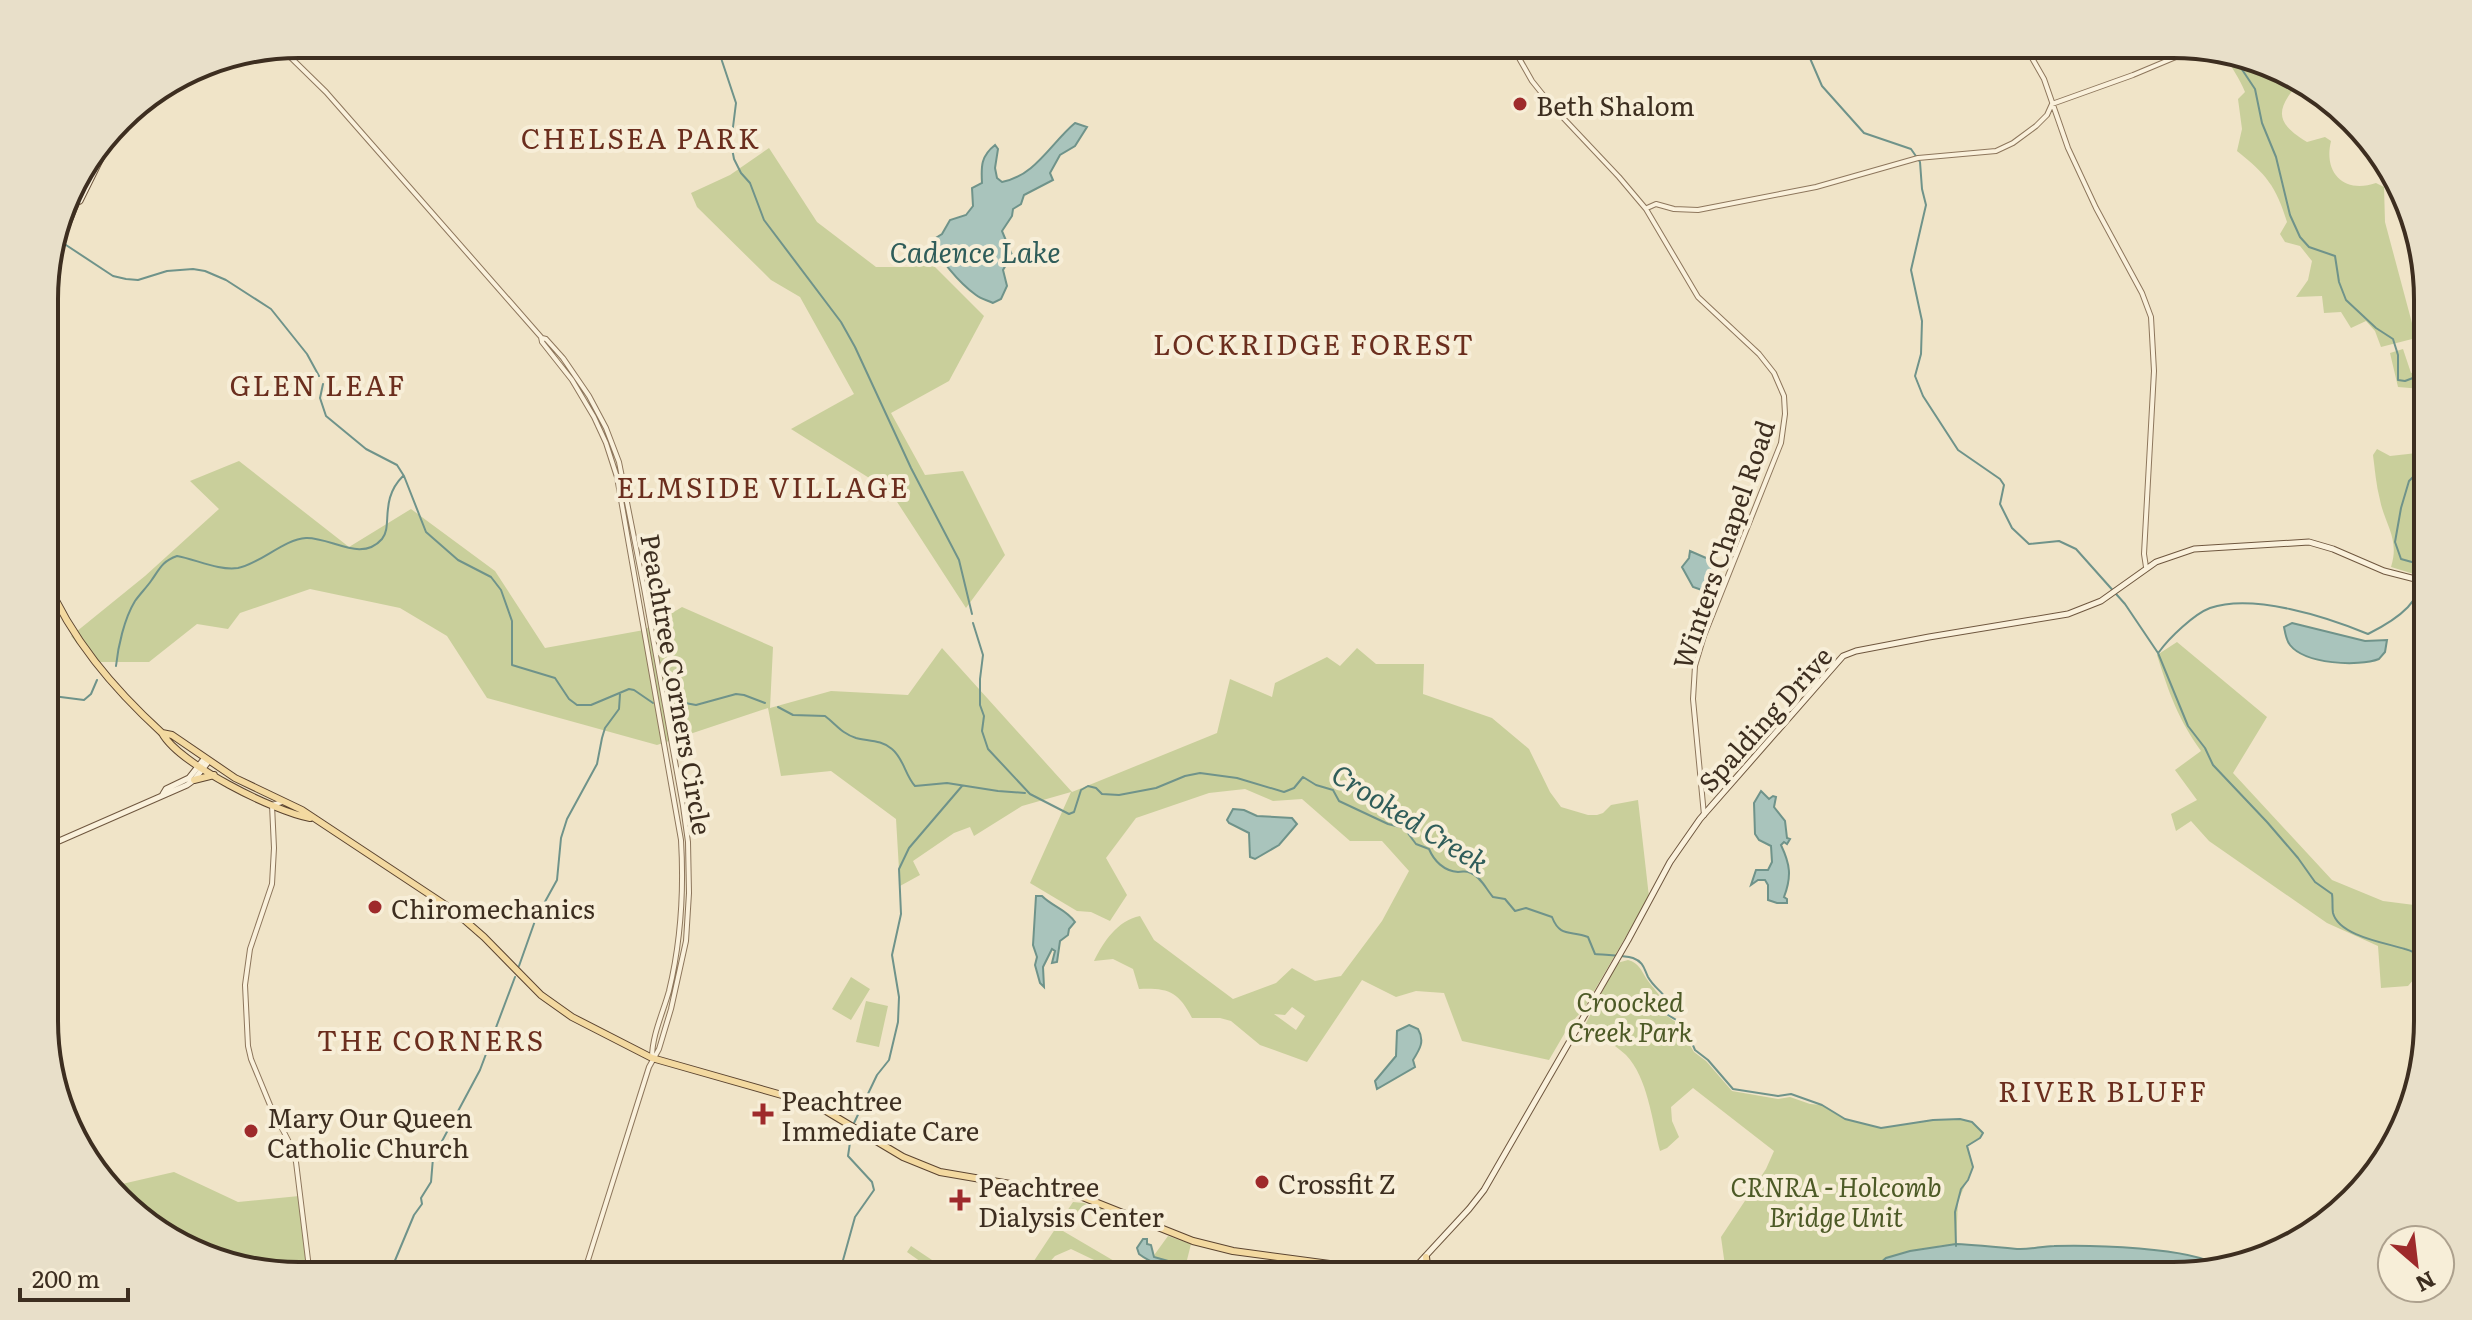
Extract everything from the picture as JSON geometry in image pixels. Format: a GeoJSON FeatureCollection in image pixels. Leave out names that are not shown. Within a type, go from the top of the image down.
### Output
{"type":"FeatureCollection","features":[{"type":"Feature","properties":{"kind":"main road"},"geometry":{"type":"LineString","coordinates":[[81,196],[92,175]]}},
{"type":"Feature","properties":{"kind":"main road","name":"Spalding Drive"},"geometry":{"type":"LineString","coordinates":[[1422,1261],[1484,1190],[1670,862],[1704,816],[1843,656],[1929,637],[2068,614],[2101,601],[2146,567],[2194,549],[2309,542],[2384,571],[2414,579]]}},
{"type":"Feature","properties":{"kind":"main road"},"geometry":{"type":"LineString","coordinates":[[59,606],[85,649],[166,741],[201,767],[244,792],[272,805],[283,806]]}},
{"type":"Feature","properties":{"kind":"main road"},"geometry":{"type":"LineString","coordinates":[[162,733],[172,735],[246,785],[339,835],[463,918],[552,1003],[652,1058],[803,1101],[826,1111],[903,1157],[940,1172],[1080,1196],[1213,1247],[1307,1261]]}},
{"type":"Feature","properties":{"kind":"main road"},"geometry":{"type":"LineString","coordinates":[[194,780],[206,760]]}},
{"type":"Feature","properties":{"kind":"main road"},"geometry":{"type":"LineString","coordinates":[[162,795],[166,789],[189,778],[201,767]]}},
{"type":"Feature","properties":{"kind":"main road"},"geometry":{"type":"LineString","coordinates":[[58,841],[178,790],[194,780],[214,775]]}},
{"type":"Feature","properties":{"kind":"main road"},"geometry":{"type":"LineString","coordinates":[[1426,1257],[1427,1261]]}},
{"type":"Feature","properties":{"kind":"street","name":"Winters Chapel Road"},"geometry":{"type":"LineString","coordinates":[[1519,58],[1548,101],[1646,209],[1698,297],[1759,354],[1774,373],[1785,405],[1785,429],[1781,443],[1704,636],[1694,673],[1693,699],[1704,816]]}},
{"type":"Feature","properties":{"kind":"street"},"geometry":{"type":"LineString","coordinates":[[2032,58],[2044,79],[2068,148],[2142,293],[2151,317],[2154,371],[2144,554],[2146,567]]}},
{"type":"Feature","properties":{"kind":"street"},"geometry":{"type":"LineString","coordinates":[[1646,209],[1656,204],[1674,209],[1698,210],[1816,187],[1918,158],[1996,151],[2036,126],[2047,115],[2052,104],[2173,58]]}},
{"type":"Feature","properties":{"kind":"street","name":"Peachtree Corners Circle"},"geometry":{"type":"LineString","coordinates":[[292,59],[326,92],[541,337],[563,358],[601,418],[619,462],[683,806],[689,893],[686,941],[671,1009],[659,1049],[652,1058],[587,1262]]}},
{"type":"Feature","properties":{"kind":"street"},"geometry":{"type":"LineString","coordinates":[[272,805],[272,884],[250,947],[245,985],[248,1046],[296,1162],[308,1262]]}},
{"type":"Feature","properties":{"kind":"street"},"geometry":{"type":"LineString","coordinates":[[272,816],[283,806]]}},
{"type":"Feature","properties":{"kind":"green space"},"geometry":{"type":"Polygon","coordinates":[[[2231,65],[2265,76],[2293,91],[2283,108],[2284,122],[2307,142],[2325,137],[2331,141],[2330,163],[2339,178],[2355,186],[2376,183],[2384,187],[2385,222],[2414,339],[2381,347],[2375,331],[2366,321],[2351,328],[2341,312],[2324,313],[2322,296],[2296,297],[2308,280],[2312,261],[2300,246],[2285,242],[2280,234],[2287,222],[2279,199],[2263,174],[2237,151],[2242,129],[2238,99],[2245,92],[2231,65]]]}},
{"type":"Feature","properties":{"kind":"green space"},"geometry":{"type":"Polygon","coordinates":[[[769,148],[817,222],[876,267],[910,267],[928,260],[984,316],[949,381],[891,413],[925,475],[963,471],[1005,555],[966,608],[890,491],[791,429],[854,394],[800,297],[771,280],[697,207],[691,193],[730,175],[769,148]]]}},
{"type":"Feature","properties":{"kind":"green space"},"geometry":{"type":"Polygon","coordinates":[[[2403,349],[2411,373],[2414,372],[2414,388],[2398,387],[2390,353],[2403,349]]]}},
{"type":"Feature","properties":{"kind":"green space"},"geometry":{"type":"Polygon","coordinates":[[[2377,449],[2390,456],[2414,453],[2414,574],[2391,567],[2394,548],[2382,509],[2373,455],[2377,449]]]}},
{"type":"Feature","properties":{"kind":"green space"},"geometry":{"type":"Polygon","coordinates":[[[239,461],[349,547],[411,509],[495,571],[545,648],[644,630],[682,607],[773,647],[770,708],[831,691],[908,695],[942,648],[1072,792],[1217,733],[1230,679],[1272,697],[1275,683],[1327,657],[1340,666],[1357,648],[1376,664],[1424,664],[1423,694],[1492,718],[1529,749],[1561,807],[1597,815],[1611,805],[1638,800],[1649,897],[1583,1010],[1570,1024],[1549,1060],[1462,1041],[1444,993],[1416,991],[1396,997],[1362,980],[1307,1062],[1260,1045],[1231,1021],[1192,1018],[1182,1002],[1171,993],[1139,989],[1133,969],[1113,959],[1094,961],[1112,933],[1125,922],[1140,916],[1154,940],[1233,999],[1276,983],[1292,968],[1315,981],[1341,976],[1382,921],[1409,871],[1382,841],[1350,841],[1302,799],[1273,801],[1245,789],[1209,793],[1136,818],[1106,858],[1127,895],[1110,921],[1091,912],[1077,911],[1030,883],[1071,792],[1022,806],[974,836],[970,827],[954,833],[913,861],[920,875],[900,886],[896,819],[831,771],[781,776],[768,708],[657,745],[487,698],[447,636],[400,608],[310,589],[240,613],[228,629],[197,624],[149,662],[92,662],[71,636],[145,576],[219,509],[190,481],[239,461]],[[1292,1007],[1285,1015],[1274,1014],[1296,1030],[1305,1016],[1292,1007]]]}},
{"type":"Feature","properties":{"kind":"green space"},"geometry":{"type":"Polygon","coordinates":[[[2177,642],[2267,717],[2233,773],[2332,880],[2383,901],[2414,905],[2414,979],[2408,986],[2381,988],[2378,946],[2327,923],[2209,841],[2191,821],[2176,831],[2171,814],[2197,800],[2175,770],[2201,751],[2175,705],[2157,655],[2177,642]]]}},
{"type":"Feature","properties":{"kind":"green space","name":"CRNRA - Holcomb Bridge Unit"},"geometry":{"type":"Polygon","coordinates":[[[1628,960],[1639,967],[1662,999],[1664,1014],[1676,1022],[1694,1052],[1732,1091],[1778,1099],[1790,1097],[1822,1105],[1845,1119],[1881,1128],[1933,1120],[1972,1122],[1983,1133],[1968,1146],[1973,1167],[1958,1201],[1956,1244],[1938,1246],[1902,1261],[1724,1261],[1721,1237],[1766,1169],[1774,1151],[1693,1088],[1671,1107],[1672,1121],[1679,1137],[1660,1151],[1648,1100],[1633,1064],[1626,1055],[1585,1025],[1617,963],[1628,960]]]}},
{"type":"Feature","properties":{"kind":"green space"},"geometry":{"type":"Polygon","coordinates":[[[851,977],[870,989],[851,1020],[832,1009],[851,977]]]}},
{"type":"Feature","properties":{"kind":"green space"},"geometry":{"type":"Polygon","coordinates":[[[866,1001],[888,1006],[879,1047],[856,1042],[866,1001]]]}},
{"type":"Feature","properties":{"kind":"green space"},"geometry":{"type":"Polygon","coordinates":[[[174,1172],[238,1202],[299,1196],[308,1262],[267,1260],[207,1244],[152,1212],[123,1184],[174,1172]]]}},
{"type":"Feature","properties":{"kind":"green space"},"geometry":{"type":"Polygon","coordinates":[[[1073,1202],[1106,1211],[1095,1214],[1079,1210],[1063,1231],[1115,1262],[1097,1262],[1071,1249],[1050,1262],[1034,1262],[1073,1202]]]}},
{"type":"Feature","properties":{"kind":"green space"},"geometry":{"type":"Polygon","coordinates":[[[1168,1236],[1191,1244],[1187,1262],[1149,1262],[1168,1236]]]}},
{"type":"Feature","properties":{"kind":"green space"},"geometry":{"type":"Polygon","coordinates":[[[911,1246],[934,1262],[921,1262],[907,1252],[911,1246]]]}},
{"type":"Feature","properties":{"kind":"water","name":"Cadence Lake"},"geometry":{"type":"Polygon","coordinates":[[[1075,123],[1087,127],[1075,146],[1060,155],[1050,173],[1053,180],[1024,195],[1002,231],[1012,255],[1003,270],[1007,286],[1001,299],[993,303],[980,298],[950,270],[939,254],[934,239],[942,234],[950,220],[966,215],[973,206],[972,188],[982,183],[983,162],[995,145],[998,149],[997,178],[1002,182],[1014,179],[1042,158],[1075,123]]]}},
{"type":"Feature","properties":{"kind":"water"},"geometry":{"type":"Polygon","coordinates":[[[1690,551],[1720,564],[1713,579],[1702,590],[1693,587],[1682,567],[1690,551]]]}},
{"type":"Feature","properties":{"kind":"water"},"geometry":{"type":"Polygon","coordinates":[[[2292,623],[2365,641],[2387,640],[2385,652],[2379,659],[2358,663],[2319,660],[2290,645],[2284,627],[2292,623]]]}},
{"type":"Feature","properties":{"kind":"water"},"geometry":{"type":"Polygon","coordinates":[[[1761,791],[1769,799],[1776,797],[1774,807],[1785,821],[1787,838],[1790,839],[1787,844],[1784,842],[1781,845],[1789,870],[1784,897],[1787,903],[1768,900],[1765,880],[1751,885],[1756,870],[1768,870],[1772,862],[1771,846],[1755,834],[1754,803],[1761,791]]]}},
{"type":"Feature","properties":{"kind":"water"},"geometry":{"type":"Polygon","coordinates":[[[1233,809],[1257,816],[1292,818],[1297,824],[1279,845],[1255,859],[1250,857],[1249,833],[1227,820],[1233,809]]]}},
{"type":"Feature","properties":{"kind":"water"},"geometry":{"type":"Polygon","coordinates":[[[1036,896],[1042,896],[1075,922],[1068,935],[1060,941],[1057,962],[1052,963],[1055,951],[1052,949],[1043,967],[1044,987],[1035,965],[1037,957],[1033,945],[1036,896]]]}},
{"type":"Feature","properties":{"kind":"water"},"geometry":{"type":"Polygon","coordinates":[[[1409,1025],[1418,1029],[1421,1037],[1420,1049],[1413,1060],[1415,1067],[1377,1089],[1375,1081],[1396,1056],[1397,1031],[1409,1025]]]}},
{"type":"Feature","properties":{"kind":"water"},"geometry":{"type":"Polygon","coordinates":[[[1143,1239],[1147,1239],[1154,1257],[1169,1262],[1152,1262],[1139,1254],[1137,1248],[1143,1239]]]}},
{"type":"Feature","properties":{"kind":"water"},"geometry":{"type":"Polygon","coordinates":[[[1956,1244],[2022,1249],[2049,1246],[2114,1247],[2164,1251],[2202,1259],[1882,1261],[1910,1251],[1956,1244]]]}},
{"type":"Feature","properties":{"kind":"waterway"},"geometry":{"type":"LineString","coordinates":[[1810,58],[1822,86],[1864,133],[1911,149],[1920,162],[1926,205],[1911,270],[1922,321],[1921,354],[1915,376],[1923,396],[1958,450],[2000,479],[2004,485],[2000,504],[2012,528],[2029,544],[2059,541],[2076,549],[2125,604],[2158,653],[2188,726],[2205,748],[2213,765],[2267,822],[2315,882],[2332,894],[2333,913],[2337,921],[2353,933],[2414,953]]}},
{"type":"Feature","properties":{"kind":"waterway"},"geometry":{"type":"LineString","coordinates":[[722,59],[736,103],[731,143],[734,159],[750,183],[764,220],[841,322],[855,347],[911,468],[959,560],[972,614]]}},
{"type":"Feature","properties":{"kind":"waterway"},"geometry":{"type":"LineString","coordinates":[[2241,68],[2255,89],[2262,123],[2276,157],[2290,215],[2300,237],[2309,247],[2335,256],[2339,282],[2346,300],[2393,339],[2398,355],[2398,380],[2414,378]]}},
{"type":"Feature","properties":{"kind":"waterway","name":"Crooked Creek"},"geometry":{"type":"LineString","coordinates":[[64,244],[113,276],[126,279],[138,280],[167,271],[193,269],[226,280],[271,309],[307,354],[319,376]]}},
{"type":"Feature","properties":{"kind":"waterway","name":"Crooked Creek"},"geometry":{"type":"LineString","coordinates":[[323,384],[320,398],[326,416],[366,449],[397,465],[426,532],[458,560],[491,577],[501,590],[512,621],[512,665],[555,678],[569,699],[577,705],[591,705],[629,689],[653,703]]}},
{"type":"Feature","properties":{"kind":"waterway"},"geometry":{"type":"LineString","coordinates":[[116,666],[122,633],[131,608],[168,560],[177,556],[215,566],[238,568],[298,539],[316,539],[355,549],[374,546],[385,534],[391,494],[403,476]]}},
{"type":"Feature","properties":{"kind":"waterway"},"geometry":{"type":"LineString","coordinates":[[2414,476],[2409,481],[2401,508],[2395,542],[2401,559],[2414,563]]}},
{"type":"Feature","properties":{"kind":"waterway"},"geometry":{"type":"LineString","coordinates":[[2159,652],[2197,615],[2227,604],[2247,603],[2290,609],[2368,634],[2399,615],[2414,599]]}},
{"type":"Feature","properties":{"kind":"waterway","name":"Crooked Creek"},"geometry":{"type":"LineString","coordinates":[[973,623],[983,655],[980,679],[980,705],[984,716],[982,731],[988,749],[1030,794],[1069,814],[1074,812],[1081,790],[1088,786],[1102,794],[1119,795],[1156,788],[1200,773],[1237,778],[1284,792],[1294,788],[1303,777],[1333,790],[1339,801],[1388,824],[1404,828],[1416,844],[1429,849],[1444,867],[1475,875],[1493,897],[1505,899],[1515,911],[1526,908],[1552,917],[1562,931],[1588,937],[1595,954],[1629,957],[1639,962],[1665,998],[1668,1015],[1678,1021],[1695,1050],[1733,1089],[1778,1096],[1791,1094],[1822,1105],[1845,1119],[1881,1128],[1933,1120],[1972,1122],[1983,1133],[1967,1146],[1973,1167],[1961,1189],[1955,1212],[1956,1246]]}},
{"type":"Feature","properties":{"kind":"waterway"},"geometry":{"type":"LineString","coordinates":[[58,697],[84,700],[91,694],[97,680]]}},
{"type":"Feature","properties":{"kind":"waterway"},"geometry":{"type":"LineString","coordinates":[[519,966],[536,918],[557,880],[561,838],[567,819],[597,764],[605,728],[619,709],[620,694]]}},
{"type":"Feature","properties":{"kind":"waterway","name":"Crooked Creek"},"geometry":{"type":"LineString","coordinates":[[669,700],[696,705],[736,694],[765,703]]}},
{"type":"Feature","properties":{"kind":"waterway","name":"Crooked Creek"},"geometry":{"type":"LineString","coordinates":[[778,707],[793,715],[825,716],[851,736],[888,746],[899,757],[915,786],[947,783],[1025,793]]}},
{"type":"Feature","properties":{"kind":"waterway"},"geometry":{"type":"LineString","coordinates":[[854,1123],[877,1075],[889,1060],[898,1022],[899,997],[892,955],[901,914],[899,869],[909,848],[962,786]]}},
{"type":"Feature","properties":{"kind":"waterway"},"geometry":{"type":"LineString","coordinates":[[394,1262],[414,1215],[422,1204],[421,1198],[431,1182],[433,1158],[480,1070],[515,977]]}},
{"type":"Feature","properties":{"kind":"waterway"},"geometry":{"type":"LineString","coordinates":[[843,1262],[855,1217],[874,1190],[872,1182],[848,1156],[852,1129]]}},
{"type":"Feature","properties":{"kind":"place","name":"Beth Shalom"},"geometry":{"type":"Point","coordinates":[1520,104]}},
{"type":"Feature","properties":{"kind":"place","name":"Chiromechanics"},"geometry":{"type":"Point","coordinates":[375,907]}},
{"type":"Feature","properties":{"kind":"place","name":"Peachtree Immediate Care"},"geometry":{"type":"Point","coordinates":[763,1114]}},
{"type":"Feature","properties":{"kind":"place","name":"Mary Our Queen Catholic Church"},"geometry":{"type":"Point","coordinates":[251,1131]}},
{"type":"Feature","properties":{"kind":"place","name":"Crossfit Z"},"geometry":{"type":"Point","coordinates":[1262,1182]}},
{"type":"Feature","properties":{"kind":"place","name":"Peachtree Dialysis Center"},"geometry":{"type":"Point","coordinates":[960,1200]}},
{"type":"Feature","properties":{"kind":"district","name":"CHELSEA PARK"},"geometry":{"type":"Point","coordinates":[641,137]}},
{"type":"Feature","properties":{"kind":"district","name":"LOCKRIDGE FOREST"},"geometry":{"type":"Point","coordinates":[1314,343]}},
{"type":"Feature","properties":{"kind":"district","name":"GLEN LEAF"},"geometry":{"type":"Point","coordinates":[318,384]}},
{"type":"Feature","properties":{"kind":"district","name":"ELMSIDE VILLAGE"},"geometry":{"type":"Point","coordinates":[763,486]}},
{"type":"Feature","properties":{"kind":"district","name":"THE CORNERS"},"geometry":{"type":"Point","coordinates":[431,1039]}},
{"type":"Feature","properties":{"kind":"district","name":"RIVER BLUFF"},"geometry":{"type":"Point","coordinates":[2103,1090]}},
{"type":"Feature","properties":{"kind":"park label","name":"Croocked Creek Park"},"geometry":{"type":"Point","coordinates":[1630,1015]}}]}
